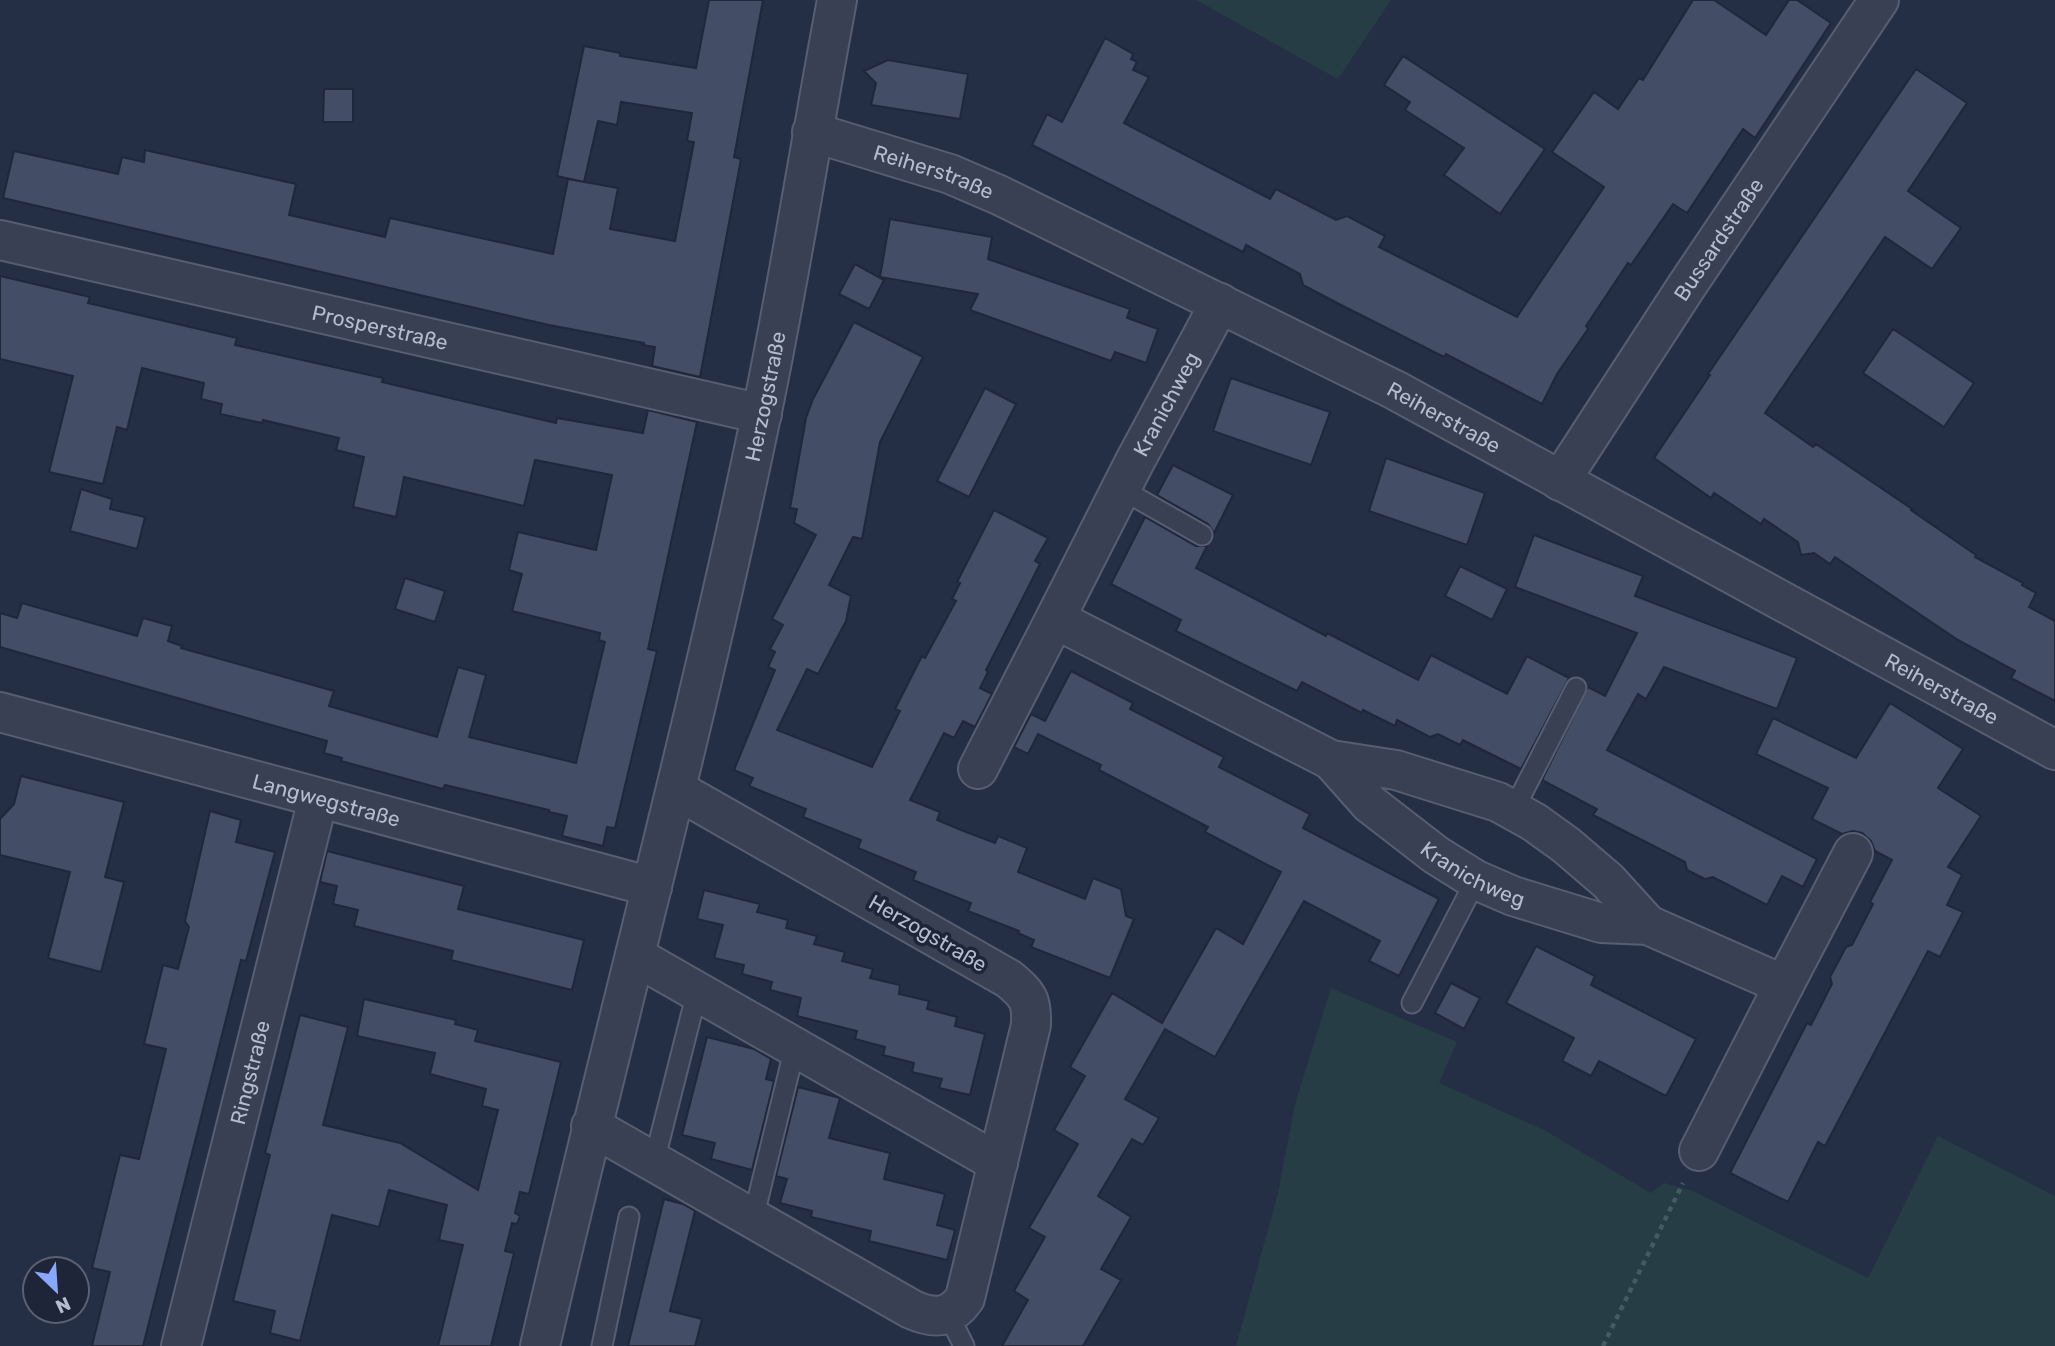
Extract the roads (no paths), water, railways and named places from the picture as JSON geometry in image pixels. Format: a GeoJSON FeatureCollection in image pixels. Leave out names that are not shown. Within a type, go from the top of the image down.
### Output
{"type":"FeatureCollection","features":[{"type":"Feature","properties":{"kind":"street","name":"Herzogstraße"},"geometry":{"type":"LineString","coordinates":[[540,1346],[591,1126],[677,790],[762,414],[837,0]]}},
{"type":"Feature","properties":{"kind":"street","name":"Bussardstraße"},"geometry":{"type":"LineString","coordinates":[[1560,481],[1686,287],[1879,0]]}},
{"type":"Feature","properties":{"kind":"street","name":"Reiherstraße"},"geometry":{"type":"LineString","coordinates":[[812,132],[962,179],[999,195],[1395,390],[2055,750]]}},
{"type":"Feature","properties":{"kind":"street","name":"Prosperstraße"},"geometry":{"type":"LineString","coordinates":[[0,240],[762,414]]}},
{"type":"Feature","properties":{"kind":"street","name":"Kranichweg"},"geometry":{"type":"LineString","coordinates":[[978,769],[1121,489],[1220,303]]}},
{"type":"Feature","properties":{"kind":"street","name":"Kranichweg"},"geometry":{"type":"LineString","coordinates":[[1055,619],[1331,760],[1410,774],[1453,786],[1513,810],[1566,845],[1608,881],[1648,925]]}},
{"type":"Feature","properties":{"kind":"street","name":"Langwegstraße"},"geometry":{"type":"LineString","coordinates":[[0,712],[652,887]]}},
{"type":"Feature","properties":{"kind":"street","name":"Kranichweg"},"geometry":{"type":"LineString","coordinates":[[1331,760],[1370,804],[1436,855],[1476,880],[1513,896],[1601,923],[1648,925],[1784,985]]}},
{"type":"Feature","properties":{"kind":"street","name":"Herzogstraße"},"geometry":{"type":"LineString","coordinates":[[677,790],[1009,979],[1022,990],[1030,1002],[1031,1025],[956,1330]]}},
{"type":"Feature","properties":{"kind":"street","name":"Ringstraße"},"geometry":{"type":"LineString","coordinates":[[180,1346],[318,799]]}},
{"type":"Feature","properties":{"kind":"street"},"geometry":{"type":"LineString","coordinates":[[1699,1151],[1853,853]]}},
{"type":"Feature","properties":{"kind":"street"},"geometry":{"type":"LineString","coordinates":[[635,956],[998,1163]]}},
{"type":"Feature","properties":{"kind":"street","name":"Herzogstraße"},"geometry":{"type":"LineString","coordinates":[[591,1126],[911,1309],[941,1317],[956,1330]]}},
{"type":"Feature","properties":{"kind":"lane"},"geometry":{"type":"LineString","coordinates":[[1121,489],[1202,535]]}},
{"type":"Feature","properties":{"kind":"lane"},"geometry":{"type":"LineString","coordinates":[[1513,810],[1576,688]]}},
{"type":"Feature","properties":{"kind":"lane"},"geometry":{"type":"LineString","coordinates":[[1412,1003],[1476,880]]}},
{"type":"Feature","properties":{"kind":"lane"},"geometry":{"type":"LineString","coordinates":[[653,1162],[697,992]]}},
{"type":"Feature","properties":{"kind":"lane"},"geometry":{"type":"LineString","coordinates":[[753,1219],[795,1047]]}},
{"type":"Feature","properties":{"kind":"lane"},"geometry":{"type":"LineString","coordinates":[[601,1346],[629,1217]]}}]}
